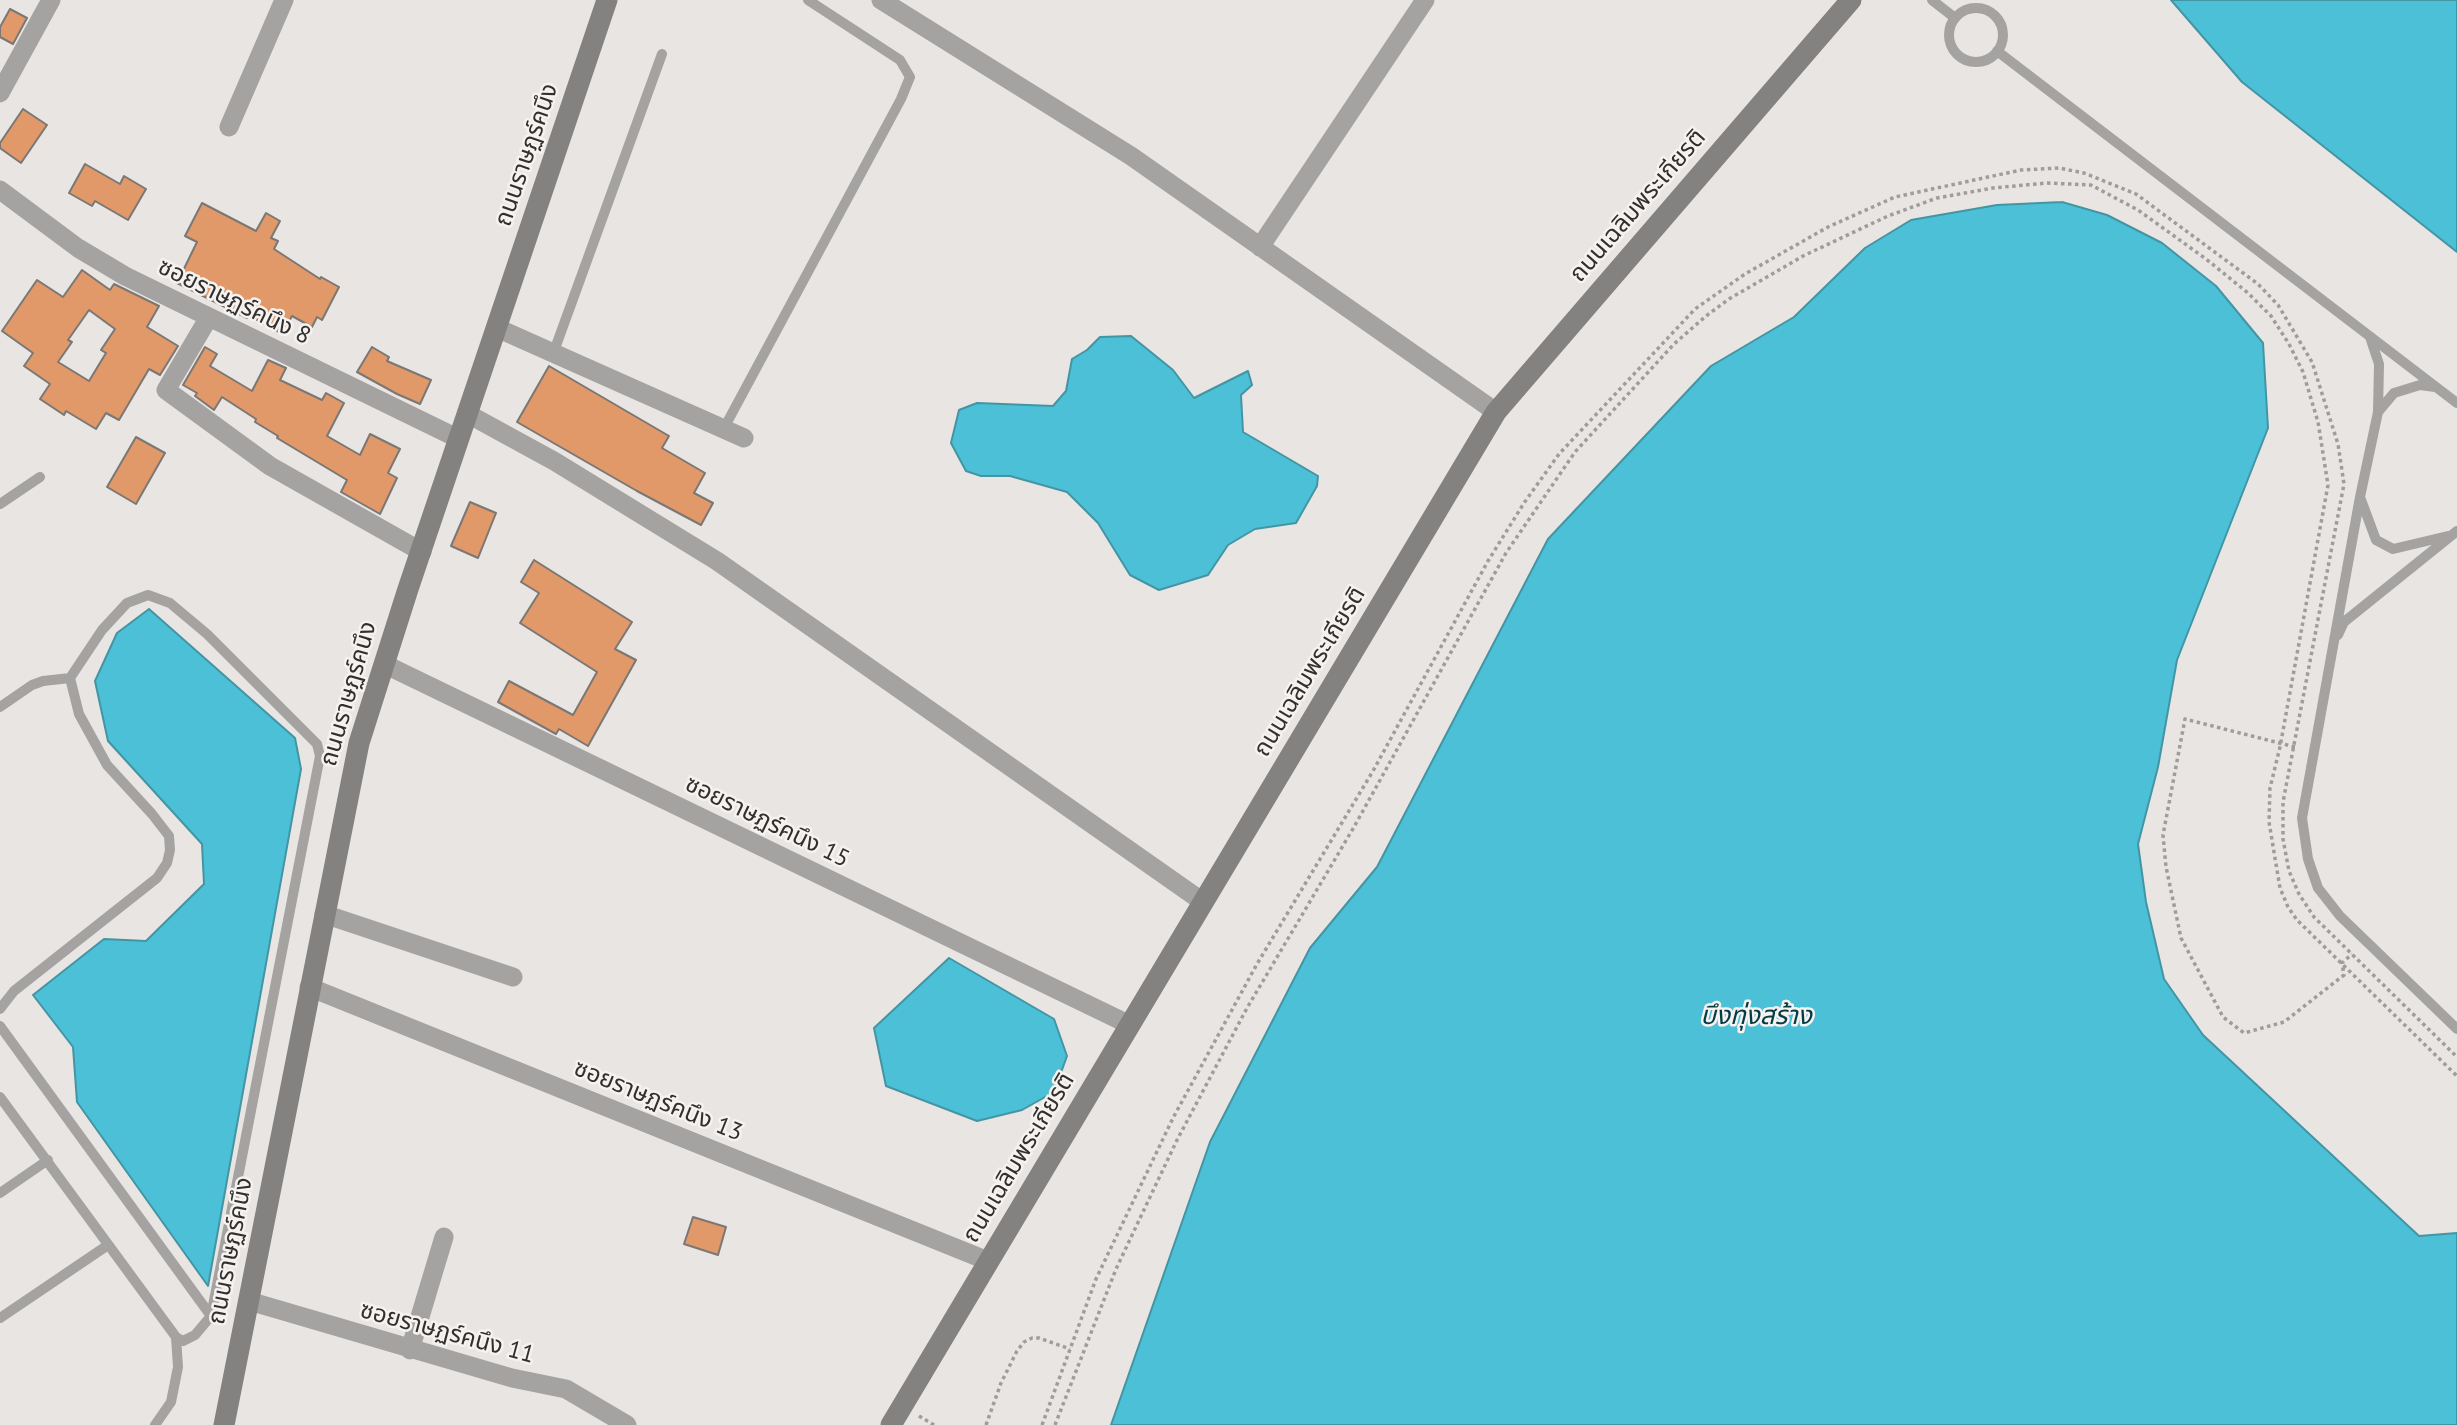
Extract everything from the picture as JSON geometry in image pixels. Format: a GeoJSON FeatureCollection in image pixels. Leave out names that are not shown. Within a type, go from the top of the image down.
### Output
{"type":"FeatureCollection","features":[{"type":"Feature","properties":{"kind":"street"},"geometry":{"type":"LineString","coordinates":[[0,93],[51,0]]}},
{"type":"Feature","properties":{"kind":"street"},"geometry":{"type":"LineString","coordinates":[[229,127],[284,0]]}},
{"type":"Feature","properties":{"kind":"street","name":"ถนนราษฏร์คนึง"},"geometry":{"type":"LineString","coordinates":[[224,1425],[359,743],[607,0]]}},
{"type":"Feature","properties":{"kind":"street"},"geometry":{"type":"LineString","coordinates":[[881,0],[1131,156],[1496,412]]}},
{"type":"Feature","properties":{"kind":"street"},"geometry":{"type":"LineString","coordinates":[[1260,247],[1425,0]]}},
{"type":"Feature","properties":{"kind":"street","name":"ถนนเฉลิมพระเกียรติ"},"geometry":{"type":"LineString","coordinates":[[891,1425],[1496,412],[1851,0]]}},
{"type":"Feature","properties":{"kind":"street","name":"ซอยราษฏร์คนึง 8"},"geometry":{"type":"LineString","coordinates":[[0,190],[89,255],[125,276],[460,439]]}},
{"type":"Feature","properties":{"kind":"street"},"geometry":{"type":"LineString","coordinates":[[209,317],[166,390],[270,466],[422,552]]}},
{"type":"Feature","properties":{"kind":"street"},"geometry":{"type":"LineString","coordinates":[[497,328],[744,439]]}},
{"type":"Feature","properties":{"kind":"street"},"geometry":{"type":"LineString","coordinates":[[468,414],[554,461],[717,561],[1203,902]]}},
{"type":"Feature","properties":{"kind":"street","name":"ซอยราษฏร์คนึง 15"},"geometry":{"type":"LineString","coordinates":[[384,664],[1130,1025]]}},
{"type":"Feature","properties":{"kind":"street"},"geometry":{"type":"LineString","coordinates":[[324,914],[513,977]]}},
{"type":"Feature","properties":{"kind":"street","name":"ซอยราษฏร์คนึง 13"},"geometry":{"type":"LineString","coordinates":[[309,987],[988,1261]]}},
{"type":"Feature","properties":{"kind":"street"},"geometry":{"type":"LineString","coordinates":[[410,1350],[444,1237]]}},
{"type":"Feature","properties":{"kind":"street","name":"ซอยราษฏร์คนึง 11"},"geometry":{"type":"LineString","coordinates":[[249,1301],[410,1350],[512,1378],[566,1389],[627,1425]]}},
{"type":"Feature","properties":{"kind":"lane"},"geometry":{"type":"LineString","coordinates":[[723,430],[895,111],[910,77],[900,60],[808,0]]}},
{"type":"Feature","properties":{"kind":"lane"},"geometry":{"type":"LineString","coordinates":[[1932,0],[1955,18]]}},
{"type":"Feature","properties":{"kind":"lane"},"geometry":{"type":"LineString","coordinates":[[1971,8],[1989,11],[2001,24],[2003,33],[1997,51],[1983,61],[1967,60],[1959,56],[1950,42],[1951,25],[1955,18],[1971,8]]}},
{"type":"Feature","properties":{"kind":"lane"},"geometry":{"type":"LineString","coordinates":[[1997,51],[2457,403]]}},
{"type":"Feature","properties":{"kind":"lane"},"geometry":{"type":"LineString","coordinates":[[553,355],[662,54]]}},
{"type":"Feature","properties":{"kind":"lane"},"geometry":{"type":"LineString","coordinates":[[2369,336],[2379,364],[2378,412],[2302,818],[2308,859],[2318,888],[2340,916],[2457,1029]]}},
{"type":"Feature","properties":{"kind":"lane"},"geometry":{"type":"LineString","coordinates":[[2378,412],[2394,393],[2420,385],[2436,387]]}},
{"type":"Feature","properties":{"kind":"lane"},"geometry":{"type":"LineString","coordinates":[[0,504],[40,477]]}},
{"type":"Feature","properties":{"kind":"lane"},"geometry":{"type":"LineString","coordinates":[[2360,497],[2375,540],[2392,549],[2453,534]]}},
{"type":"Feature","properties":{"kind":"lane"},"geometry":{"type":"LineString","coordinates":[[2331,652],[2344,622],[2453,534]]}},
{"type":"Feature","properties":{"kind":"lane"},"geometry":{"type":"LineString","coordinates":[[0,1009],[14,991],[157,878],[167,863],[169,836],[107,765],[79,714],[70,678],[102,630],[127,603],[148,595],[170,603],[207,634],[317,744],[320,756],[211,1316],[195,1335],[183,1341],[176,1337],[0,1097]]}},
{"type":"Feature","properties":{"kind":"lane"},"geometry":{"type":"LineString","coordinates":[[0,707],[32,685],[70,678]]}},
{"type":"Feature","properties":{"kind":"lane"},"geometry":{"type":"LineString","coordinates":[[0,1026],[211,1316]]}},
{"type":"Feature","properties":{"kind":"lane"},"geometry":{"type":"LineString","coordinates":[[0,1193],[48,1160]]}},
{"type":"Feature","properties":{"kind":"lane"},"geometry":{"type":"LineString","coordinates":[[0,1318],[108,1245]]}},
{"type":"Feature","properties":{"kind":"lane"},"geometry":{"type":"LineString","coordinates":[[155,1425],[171,1402],[178,1367],[176,1337]]}},
{"type":"Feature","properties":{"kind":"path"},"geometry":{"type":"LineString","coordinates":[[1042,1425],[1096,1279],[1179,1106],[1257,964],[1373,771],[1488,561],[1524,503],[1559,454],[1695,309],[1745,274],[1828,227],[1895,197],[1949,183],[2021,170],[2059,168],[2084,173],[2136,194],[2258,284],[2278,305],[2312,362],[2338,444],[2344,484],[2283,802],[2283,839],[2289,872],[2314,917],[2457,1058]]}},
{"type":"Feature","properties":{"kind":"path"},"geometry":{"type":"LineString","coordinates":[[1055,1425],[1116,1269],[1177,1140],[1247,1008],[1354,827],[1506,553],[1575,452],[1674,344],[1729,299],[1803,256],[1888,216],[1937,198],[1993,188],[2047,183],[2091,186],[2138,210],[2248,293],[2271,316],[2303,372],[2318,422],[2328,485],[2281,744],[2270,788],[2269,822],[2280,888],[2297,920],[2457,1076]]}},
{"type":"Feature","properties":{"kind":"path"},"geometry":{"type":"LineString","coordinates":[[2313,751],[2185,719],[2163,835],[2166,867],[2182,938],[2223,1017],[2244,1033],[2284,1022],[2344,975],[2342,963]]}},
{"type":"Feature","properties":{"kind":"path"},"geometry":{"type":"LineString","coordinates":[[986,1425],[1001,1383],[1024,1342],[1039,1338],[1070,1349]]}},
{"type":"Feature","properties":{"kind":"water"},"geometry":{"type":"Polygon","coordinates":[[[2171,0],[2457,0],[2457,252],[2242,82],[2171,0]]]}},
{"type":"Feature","properties":{"kind":"water","name":"บึงทุ่งสร้าง"},"geometry":{"type":"Polygon","coordinates":[[[2062,202],[2107,215],[2162,243],[2216,286],[2263,343],[2268,428],[2177,660],[2158,767],[2138,844],[2146,902],[2164,979],[2203,1035],[2419,1236],[2457,1233],[2457,1425],[1111,1425],[1210,1142],[1310,948],[1377,867],[1548,539],[1711,366],[1794,317],[1865,248],[1911,220],[1997,205],[2062,202]]]}},
{"type":"Feature","properties":{"kind":"water"},"geometry":{"type":"Polygon","coordinates":[[[1131,336],[1173,370],[1194,398],[1248,371],[1252,385],[1241,395],[1243,432],[1318,476],[1317,486],[1296,523],[1255,529],[1228,545],[1208,575],[1159,590],[1130,575],[1098,523],[1067,492],[1010,476],[981,476],[966,471],[951,443],[959,410],[977,403],[1053,406],[1066,391],[1072,359],[1087,350],[1100,337],[1131,336]]]}},
{"type":"Feature","properties":{"kind":"water"},"geometry":{"type":"Polygon","coordinates":[[[149,609],[295,738],[301,769],[208,1286],[77,1102],[73,1047],[33,995],[104,939],[146,941],[204,884],[202,844],[108,741],[95,681],[117,633],[149,609]]]}},
{"type":"Feature","properties":{"kind":"water"},"geometry":{"type":"Polygon","coordinates":[[[949,958],[1054,1019],[1067,1056],[1054,1092],[1022,1110],[977,1121],[886,1086],[874,1028],[949,958]]]}},
{"type":"Feature","properties":{"kind":"building"},"geometry":{"type":"Polygon","coordinates":[[[10,9],[27,18],[13,44],[0,37],[0,27],[10,9]]]}},
{"type":"Feature","properties":{"kind":"building"},"geometry":{"type":"Polygon","coordinates":[[[23,109],[47,125],[21,163],[0,148],[0,143],[23,109]]]}},
{"type":"Feature","properties":{"kind":"building"},"geometry":{"type":"Polygon","coordinates":[[[85,164],[120,184],[124,176],[146,189],[128,220],[95,201],[92,206],[69,193],[85,164]]]}},
{"type":"Feature","properties":{"kind":"building"},"geometry":{"type":"Polygon","coordinates":[[[202,203],[256,231],[266,213],[280,221],[271,238],[278,241],[274,249],[320,279],[321,277],[339,287],[322,320],[317,317],[312,327],[292,316],[282,334],[248,315],[247,318],[177,283],[197,242],[185,236],[202,203]]]}},
{"type":"Feature","properties":{"kind":"building"},"geometry":{"type":"Polygon","coordinates":[[[82,270],[110,290],[114,284],[159,306],[147,327],[178,346],[160,375],[149,369],[119,420],[106,413],[96,429],[66,411],[64,415],[40,399],[50,384],[24,366],[33,353],[2,331],[37,280],[63,297],[82,270]],[[89,310],[68,340],[72,342],[58,362],[89,381],[106,353],[101,350],[115,329],[89,310]]]}},
{"type":"Feature","properties":{"kind":"building"},"geometry":{"type":"Polygon","coordinates":[[[205,347],[217,354],[210,366],[252,391],[268,360],[286,368],[280,380],[322,400],[326,393],[344,403],[327,436],[360,455],[370,434],[400,449],[388,473],[397,478],[380,514],[341,492],[347,480],[277,438],[278,436],[255,422],[256,419],[222,397],[214,410],[195,396],[197,393],[183,385],[205,347]]]}},
{"type":"Feature","properties":{"kind":"building"},"geometry":{"type":"Polygon","coordinates":[[[372,347],[389,357],[387,361],[431,380],[420,404],[357,372],[372,347]]]}},
{"type":"Feature","properties":{"kind":"building"},"geometry":{"type":"Polygon","coordinates":[[[549,366],[669,436],[662,448],[705,473],[694,493],[713,503],[701,525],[517,422],[549,366]]]}},
{"type":"Feature","properties":{"kind":"building"},"geometry":{"type":"Polygon","coordinates":[[[136,437],[165,453],[136,504],[107,487],[136,437]]]}},
{"type":"Feature","properties":{"kind":"building"},"geometry":{"type":"Polygon","coordinates":[[[470,502],[496,513],[478,558],[451,546],[470,502]]]}},
{"type":"Feature","properties":{"kind":"building"},"geometry":{"type":"Polygon","coordinates":[[[534,560],[632,622],[615,649],[636,660],[588,746],[559,729],[556,734],[498,702],[509,681],[573,715],[597,672],[520,623],[539,593],[521,582],[534,560]]]}},
{"type":"Feature","properties":{"kind":"building"},"geometry":{"type":"Polygon","coordinates":[[[693,1217],[726,1227],[718,1255],[684,1244],[693,1217]]]}}]}
